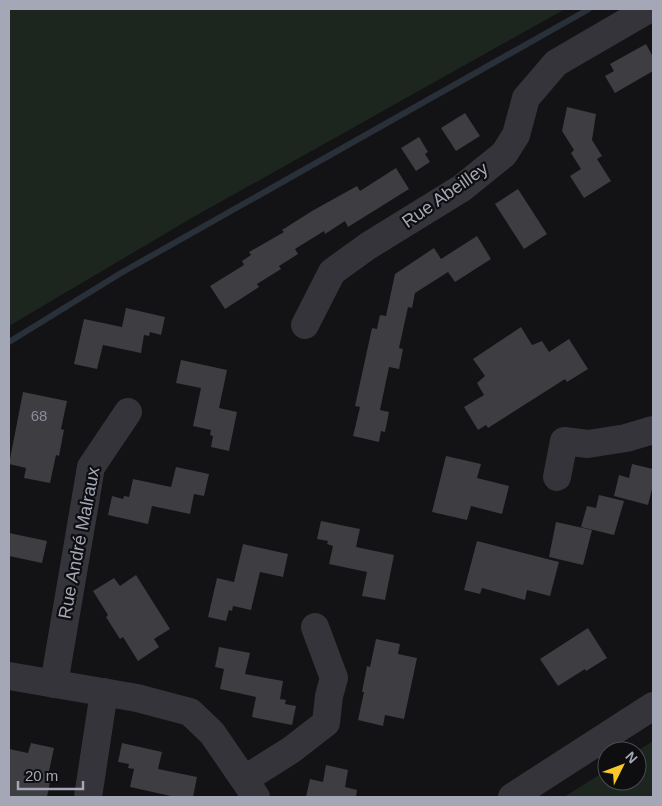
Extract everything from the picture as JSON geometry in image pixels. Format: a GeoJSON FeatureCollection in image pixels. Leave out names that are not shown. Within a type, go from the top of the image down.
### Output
{"type":"FeatureCollection","features":[{"type":"Feature","properties":{"kind":"street","name":"Rue Abeilley"},"geometry":{"type":"LineString","coordinates":[[305,325],[332,272],[368,246],[462,188],[504,154],[516,135],[526,98],[556,63],[649,9]]}},
{"type":"Feature","properties":{"kind":"street","name":"Rue André Malraux"},"geometry":{"type":"LineString","coordinates":[[54,684],[91,467],[128,412]]}},
{"type":"Feature","properties":{"kind":"street"},"geometry":{"type":"LineString","coordinates":[[558,477],[564,441],[588,444],[626,438],[653,430]]}},
{"type":"Feature","properties":{"kind":"street"},"geometry":{"type":"LineString","coordinates":[[9,676],[136,698],[190,712],[212,733],[251,788],[291,750],[326,722],[329,696],[334,678],[315,628]]}},
{"type":"Feature","properties":{"kind":"street"},"geometry":{"type":"LineString","coordinates":[[88,797],[104,692]]}},
{"type":"Feature","properties":{"kind":"street"},"geometry":{"type":"LineString","coordinates":[[512,797],[653,706]]}},
{"type":"Feature","properties":{"kind":"shaded area"},"geometry":{"type":"Polygon","coordinates":[[[9,9],[565,9],[190,219],[9,326],[9,9]]]}},
{"type":"Feature","properties":{"kind":"shaded area"},"geometry":{"type":"Polygon","coordinates":[[[653,741],[653,797],[564,797],[597,776],[597,791],[647,791],[647,745],[653,741]]]}},
{"type":"Feature","properties":{"kind":"building"},"geometry":{"type":"Polygon","coordinates":[[[646,44],[653,57],[653,71],[615,93],[605,76],[614,71],[610,64],[646,44]]]}},
{"type":"Feature","properties":{"kind":"building"},"geometry":{"type":"Polygon","coordinates":[[[567,107],[596,114],[592,140],[602,156],[597,159],[611,181],[584,198],[570,176],[581,169],[571,153],[574,150],[562,131],[567,107]]]}},
{"type":"Feature","properties":{"kind":"building"},"geometry":{"type":"Polygon","coordinates":[[[465,113],[480,136],[456,151],[441,128],[465,113]]]}},
{"type":"Feature","properties":{"kind":"building"},"geometry":{"type":"Polygon","coordinates":[[[419,137],[428,152],[425,154],[430,162],[416,171],[401,148],[419,137]]]}},
{"type":"Feature","properties":{"kind":"building"},"geometry":{"type":"Polygon","coordinates":[[[396,168],[409,189],[348,227],[345,221],[325,234],[324,231],[295,249],[298,254],[279,266],[281,269],[257,284],[259,287],[225,309],[210,286],[244,265],[242,261],[251,255],[249,252],[284,232],[282,230],[312,211],[357,186],[360,191],[396,168]]]}},
{"type":"Feature","properties":{"kind":"building"},"geometry":{"type":"Polygon","coordinates":[[[518,189],[547,234],[524,249],[495,204],[518,189]]]}},
{"type":"Feature","properties":{"kind":"building"},"geometry":{"type":"Polygon","coordinates":[[[477,236],[491,259],[455,282],[448,272],[415,293],[412,308],[408,307],[399,348],[403,349],[399,369],[389,367],[380,410],[389,412],[385,432],[381,431],[379,442],[353,436],[360,407],[355,406],[372,328],[377,329],[380,315],[386,316],[395,274],[434,248],[441,259],[477,236]]]}},
{"type":"Feature","properties":{"kind":"building"},"geometry":{"type":"Polygon","coordinates":[[[126,308],[165,317],[161,335],[150,332],[149,336],[144,335],[141,353],[103,345],[97,369],[74,364],[84,319],[122,327],[126,308]]]}},
{"type":"Feature","properties":{"kind":"building"},"geometry":{"type":"Polygon","coordinates":[[[521,327],[532,345],[542,341],[549,352],[569,339],[588,369],[567,382],[565,379],[488,428],[486,425],[478,430],[464,407],[484,395],[477,383],[485,376],[473,359],[521,327]]]}},
{"type":"Feature","properties":{"kind":"building"},"geometry":{"type":"Polygon","coordinates":[[[181,360],[227,370],[219,408],[237,412],[229,451],[211,447],[213,436],[210,435],[211,430],[193,426],[201,388],[176,383],[181,360]]]}},
{"type":"Feature","properties":{"kind":"building"},"geometry":{"type":"Polygon","coordinates":[[[23,392],[67,401],[61,429],[64,430],[59,456],[56,455],[50,483],[24,478],[26,468],[9,464],[23,392]]]}},
{"type":"Feature","properties":{"kind":"building"},"geometry":{"type":"Polygon","coordinates":[[[446,456],[481,464],[477,478],[509,486],[502,514],[471,506],[467,520],[432,512],[446,456]]]}},
{"type":"Feature","properties":{"kind":"building"},"geometry":{"type":"Polygon","coordinates":[[[632,464],[653,469],[653,485],[648,505],[614,496],[619,475],[629,478],[632,464]]]}},
{"type":"Feature","properties":{"kind":"building"},"geometry":{"type":"Polygon","coordinates":[[[176,467],[209,474],[204,496],[194,494],[190,514],[152,506],[148,524],[108,515],[112,496],[123,499],[124,496],[129,497],[133,479],[171,487],[176,467]]]}},
{"type":"Feature","properties":{"kind":"building"},"geometry":{"type":"Polygon","coordinates":[[[599,495],[624,501],[614,535],[581,527],[587,506],[596,508],[599,495]]]}},
{"type":"Feature","properties":{"kind":"building"},"geometry":{"type":"Polygon","coordinates":[[[321,521],[360,529],[356,547],[394,555],[385,600],[362,596],[367,572],[329,564],[333,546],[327,544],[328,541],[317,539],[321,521]]]}},
{"type":"Feature","properties":{"kind":"building"},"geometry":{"type":"Polygon","coordinates":[[[556,522],[592,530],[583,565],[549,557],[556,522]]]}},
{"type":"Feature","properties":{"kind":"building"},"geometry":{"type":"Polygon","coordinates":[[[9,533],[47,541],[42,563],[9,556],[9,533]]]}},
{"type":"Feature","properties":{"kind":"building"},"geometry":{"type":"Polygon","coordinates":[[[477,541],[559,562],[550,596],[527,590],[525,600],[482,588],[480,594],[464,590],[477,541]]]}},
{"type":"Feature","properties":{"kind":"building"},"geometry":{"type":"Polygon","coordinates":[[[243,544],[288,554],[283,577],[260,572],[251,610],[233,606],[232,611],[229,610],[226,621],[208,617],[217,578],[234,582],[243,544]]]}},
{"type":"Feature","properties":{"kind":"building"},"geometry":{"type":"Polygon","coordinates":[[[136,575],[170,629],[154,639],[159,647],[138,661],[123,637],[120,639],[93,591],[114,578],[120,586],[136,575]]]}},
{"type":"Feature","properties":{"kind":"building"},"geometry":{"type":"Polygon","coordinates":[[[588,628],[607,658],[558,686],[540,659],[588,628]]]}},
{"type":"Feature","properties":{"kind":"building"},"geometry":{"type":"Polygon","coordinates":[[[376,639],[400,644],[398,654],[417,658],[404,719],[385,715],[383,726],[358,720],[367,666],[370,667],[376,639]]]}},
{"type":"Feature","properties":{"kind":"building"},"geometry":{"type":"Polygon","coordinates":[[[219,647],[250,653],[245,674],[283,681],[280,699],[286,700],[285,704],[296,706],[292,725],[252,717],[256,697],[220,689],[224,669],[215,667],[219,647]]]}},
{"type":"Feature","properties":{"kind":"building"},"geometry":{"type":"Polygon","coordinates":[[[31,743],[54,748],[48,776],[51,777],[47,797],[9,797],[9,749],[28,753],[31,743]]]}},
{"type":"Feature","properties":{"kind":"building"},"geometry":{"type":"Polygon","coordinates":[[[122,743],[162,752],[158,769],[197,777],[193,797],[175,797],[130,787],[134,769],[128,768],[129,764],[118,762],[122,743]]]}},
{"type":"Feature","properties":{"kind":"building"},"geometry":{"type":"Polygon","coordinates":[[[326,765],[348,770],[345,787],[357,790],[356,797],[306,797],[310,779],[323,782],[326,765]]]}},
{"type":"Feature","properties":{"kind":"waterway"},"geometry":{"type":"LineString","coordinates":[[9,342],[121,273],[589,9]]}}]}
